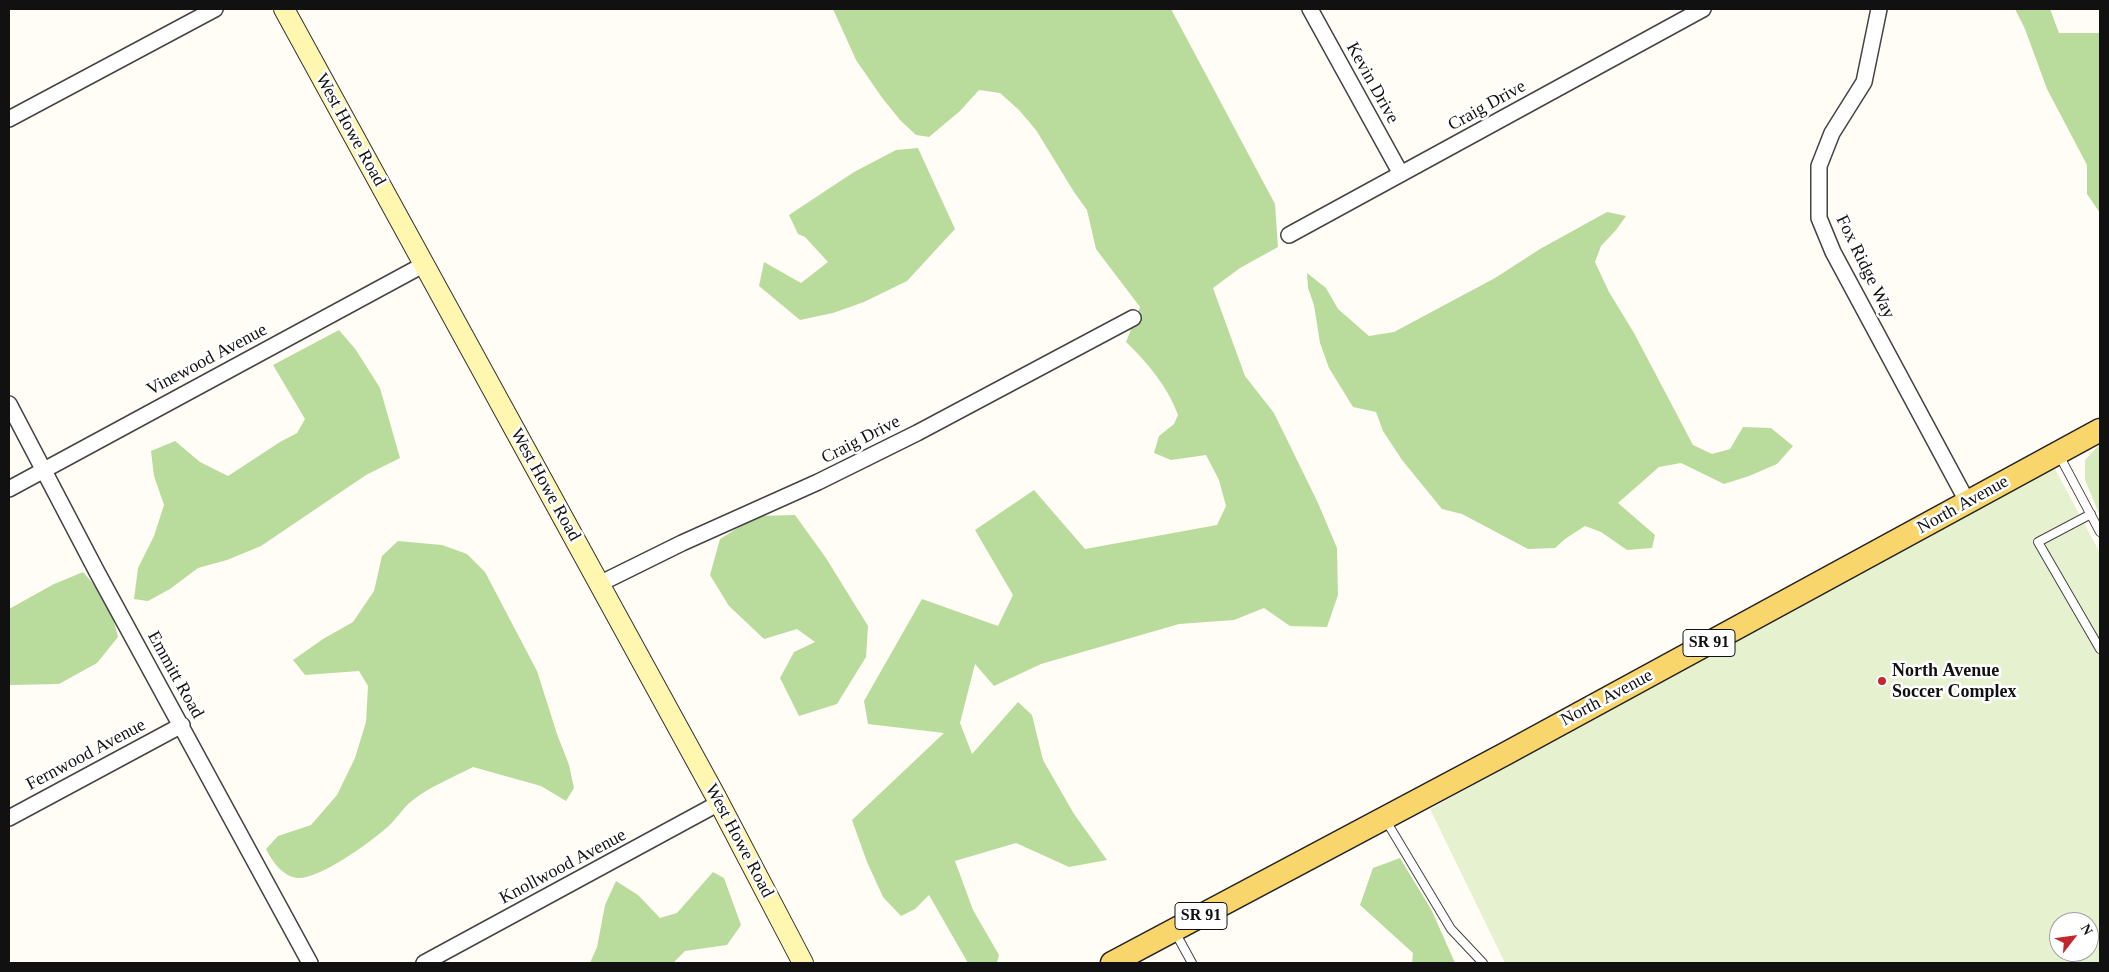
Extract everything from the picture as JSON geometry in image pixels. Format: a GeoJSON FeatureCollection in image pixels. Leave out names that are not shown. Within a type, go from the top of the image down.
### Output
{"type":"FeatureCollection","features":[{"type":"Feature","properties":{"kind":"main road","name":"West Howe Road"},"geometry":{"type":"LineString","coordinates":[[284,9],[720,803],[803,963]]}},
{"type":"Feature","properties":{"kind":"main road","name":"North Avenue"},"geometry":{"type":"LineString","coordinates":[[1112,963],[1968,503],[2100,430]]}},
{"type":"Feature","properties":{"kind":"street"},"geometry":{"type":"LineString","coordinates":[[9,119],[215,9]]}},
{"type":"Feature","properties":{"kind":"street","name":"Kevin Drive"},"geometry":{"type":"LineString","coordinates":[[1310,9],[1401,174]]}},
{"type":"Feature","properties":{"kind":"street","name":"Craig Drive"},"geometry":{"type":"LineString","coordinates":[[1289,235],[1704,9]]}},
{"type":"Feature","properties":{"kind":"street","name":"Fox Ridge Way"},"geometry":{"type":"LineString","coordinates":[[1879,9],[1864,82],[1832,133],[1819,166],[1819,218],[1833,252],[1968,503]]}},
{"type":"Feature","properties":{"kind":"street","name":"Vinewood Avenue"},"geometry":{"type":"LineString","coordinates":[[9,489],[423,265]]}},
{"type":"Feature","properties":{"kind":"street","name":"Craig Drive"},"geometry":{"type":"LineString","coordinates":[[599,584],[682,543],[818,482],[942,420],[1133,318]]}},
{"type":"Feature","properties":{"kind":"street","name":"Emmitt Road"},"geometry":{"type":"LineString","coordinates":[[9,404],[310,963]]}},
{"type":"Feature","properties":{"kind":"street","name":"Fernwood Avenue"},"geometry":{"type":"LineString","coordinates":[[9,818],[182,725]]}},
{"type":"Feature","properties":{"kind":"street","name":"Knollwood Avenue"},"geometry":{"type":"LineString","coordinates":[[424,963],[720,803]]}},
{"type":"Feature","properties":{"kind":"lane"},"geometry":{"type":"LineString","coordinates":[[2058,453],[2100,532]]}},
{"type":"Feature","properties":{"kind":"lane"},"geometry":{"type":"LineString","coordinates":[[2091,514],[2038,542],[2100,649]]}},
{"type":"Feature","properties":{"kind":"lane"},"geometry":{"type":"LineString","coordinates":[[1384,818],[1451,929],[1483,963]]}},
{"type":"Feature","properties":{"kind":"lane"},"geometry":{"type":"LineString","coordinates":[[1174,930],[1192,963]]}},
{"type":"Feature","properties":{"kind":"green space"},"geometry":{"type":"Polygon","coordinates":[[[833,9],[1171,9],[1275,204],[1278,247],[1240,268],[1213,288],[1245,376],[1274,413],[1318,503],[1337,548],[1338,595],[1327,627],[1290,626],[1264,608],[1234,620],[1179,624],[1041,664],[994,686],[975,664],[960,723],[972,754],[1018,702],[1032,715],[1043,760],[1074,814],[1107,860],[1069,867],[1016,843],[955,861],[973,910],[999,955],[997,963],[968,963],[929,895],[915,909],[901,916],[883,897],[867,862],[852,820],[944,733],[868,724],[864,701],[922,599],[998,626],[1013,595],[975,530],[1034,490],[1085,549],[1217,525],[1226,506],[1219,480],[1206,455],[1171,460],[1154,453],[1159,436],[1174,424],[1178,415],[1169,395],[1156,376],[1126,342],[1140,307],[1096,249],[1087,210],[1036,130],[1019,110],[1000,93],[979,90],[960,111],[929,137],[916,135],[901,121],[883,99],[856,60],[833,9]]]}},
{"type":"Feature","properties":{"kind":"green space"},"geometry":{"type":"Polygon","coordinates":[[[2015,9],[2050,9],[2059,33],[2100,33],[2100,213],[2087,194],[2087,165],[2047,89],[2025,29],[2015,9]]]}},
{"type":"Feature","properties":{"kind":"green space"},"geometry":{"type":"Polygon","coordinates":[[[918,148],[955,229],[907,281],[864,302],[833,313],[800,320],[759,286],[764,262],[801,283],[828,262],[805,237],[798,234],[789,215],[854,172],[896,150],[918,148]]]}},
{"type":"Feature","properties":{"kind":"green space"},"geometry":{"type":"Polygon","coordinates":[[[1607,212],[1626,216],[1601,246],[1595,262],[1609,292],[1634,333],[1693,445],[1712,454],[1730,449],[1743,427],[1771,428],[1793,446],[1777,464],[1724,484],[1681,463],[1659,467],[1618,503],[1655,535],[1652,548],[1627,550],[1601,532],[1585,526],[1555,548],[1528,549],[1462,514],[1442,509],[1402,460],[1383,431],[1376,412],[1353,407],[1329,368],[1320,343],[1314,305],[1308,288],[1307,273],[1326,288],[1338,309],[1369,336],[1394,332],[1495,278],[1540,249],[1607,212]]]}},
{"type":"Feature","properties":{"kind":"green space"},"geometry":{"type":"Polygon","coordinates":[[[339,330],[356,350],[380,388],[400,458],[366,475],[261,546],[227,560],[198,568],[170,589],[148,601],[134,599],[138,568],[154,536],[164,505],[154,476],[151,451],[175,441],[200,462],[228,476],[297,433],[305,419],[273,365],[339,330]]]}},
{"type":"Feature","properties":{"kind":"green space"},"geometry":{"type":"Polygon","coordinates":[[[2100,444],[2100,516],[2085,480],[2085,460],[2100,444]]]}},
{"type":"Feature","properties":{"kind":"green space","name":"North Avenue Soccer Complex"},"geometry":{"type":"Polygon","coordinates":[[[2054,467],[2100,553],[2100,962],[1505,963],[1430,809],[2054,467]]]}},
{"type":"Feature","properties":{"kind":"green space"},"geometry":{"type":"Polygon","coordinates":[[[795,515],[826,558],[868,626],[866,657],[837,704],[799,716],[780,678],[794,652],[815,642],[797,629],[764,639],[729,606],[710,575],[720,539],[757,516],[795,515]]]}},
{"type":"Feature","properties":{"kind":"green space"},"geometry":{"type":"Polygon","coordinates":[[[398,541],[442,545],[467,554],[485,572],[537,671],[569,765],[574,788],[566,801],[541,786],[473,767],[419,795],[409,803],[388,827],[343,860],[307,877],[293,877],[279,868],[266,849],[278,836],[311,825],[337,795],[355,758],[366,722],[368,686],[359,671],[305,675],[293,660],[323,639],[353,622],[374,591],[382,556],[398,541]]]}},
{"type":"Feature","properties":{"kind":"green space"},"geometry":{"type":"Polygon","coordinates":[[[83,572],[109,602],[118,637],[97,663],[59,684],[9,686],[9,609],[54,584],[83,572]]]}},
{"type":"Feature","properties":{"kind":"green space"},"geometry":{"type":"Polygon","coordinates":[[[1400,858],[1432,911],[1455,963],[1412,963],[1413,953],[1360,905],[1373,868],[1400,858]]]}},
{"type":"Feature","properties":{"kind":"green space"},"geometry":{"type":"Polygon","coordinates":[[[713,872],[724,878],[741,925],[727,945],[685,951],[673,963],[590,963],[597,947],[605,905],[616,881],[638,895],[660,918],[677,913],[713,872]]]}},
{"type":"Feature","properties":{"kind":"place","name":"North Avenue Soccer Complex"},"geometry":{"type":"Point","coordinates":[1882,681]}}]}
